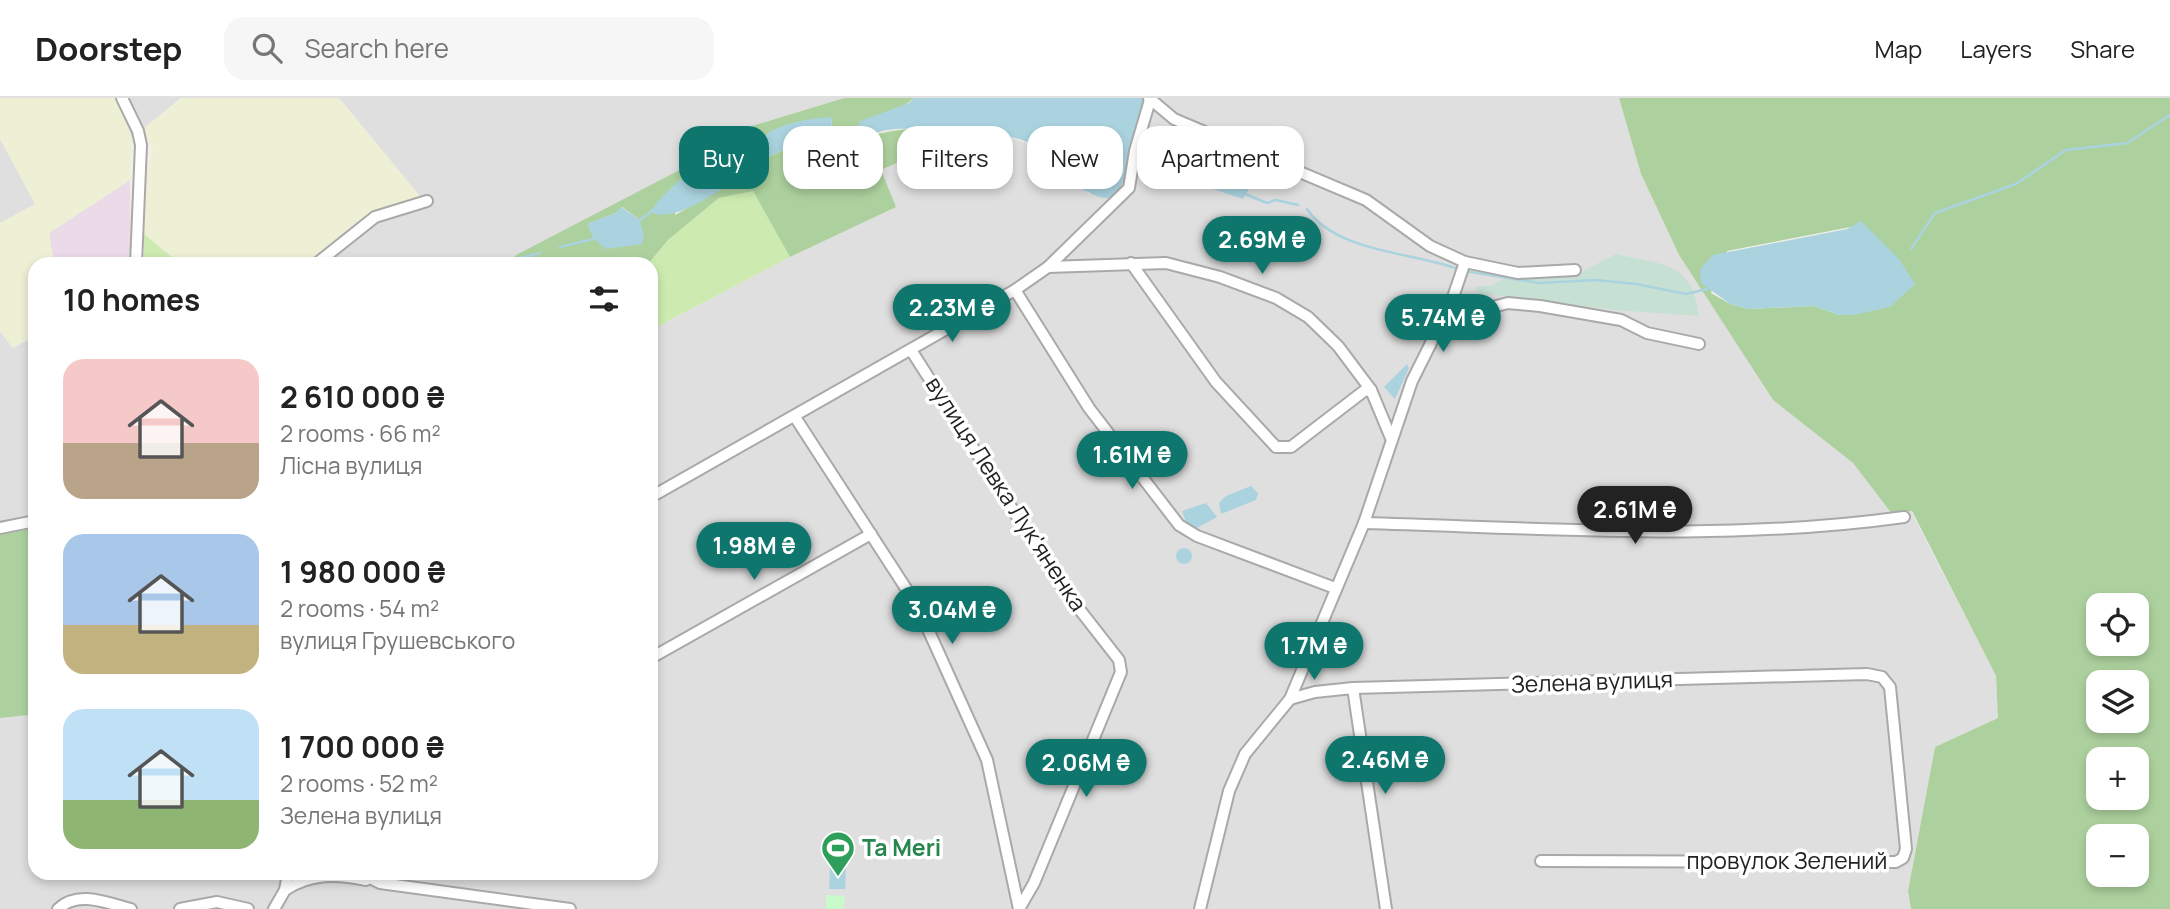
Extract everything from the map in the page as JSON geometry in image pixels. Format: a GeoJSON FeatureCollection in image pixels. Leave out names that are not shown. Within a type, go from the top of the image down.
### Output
{"type":"FeatureCollection","features":[{"type":"Feature","properties":{"kind":"street"},"geometry":{"type":"LineString","coordinates":[[122,98],[141,145],[136,257]]}},
{"type":"Feature","properties":{"kind":"street"},"geometry":{"type":"LineString","coordinates":[[658,493],[1015,290],[1048,267],[1129,188],[1135,151],[1149,99],[1174,119],[1366,200],[1430,246],[1465,262],[1518,273],[1576,270]]}},
{"type":"Feature","properties":{"kind":"street"},"geometry":{"type":"LineString","coordinates":[[325,257],[376,217],[427,201]]}},
{"type":"Feature","properties":{"kind":"street"},"geometry":{"type":"LineString","coordinates":[[1048,267],[1131,262],[1166,263],[1220,276],[1276,298],[1308,317],[1338,346],[1371,390],[1391,438]]}},
{"type":"Feature","properties":{"kind":"street"},"geometry":{"type":"LineString","coordinates":[[1131,262],[1216,382],[1276,447],[1291,447],[1364,391],[1371,390]]}},
{"type":"Feature","properties":{"kind":"street"},"geometry":{"type":"LineString","coordinates":[[1200,909],[1229,791],[1245,754],[1290,699],[1364,523],[1412,381],[1451,303],[1465,262]]}},
{"type":"Feature","properties":{"kind":"street"},"geometry":{"type":"LineString","coordinates":[[1015,290],[1089,408],[1179,525],[1197,536],[1335,588]]}},
{"type":"Feature","properties":{"kind":"street"},"geometry":{"type":"LineString","coordinates":[[1451,303],[1489,308],[1508,303],[1540,306],[1621,320],[1647,333],[1699,344]]}},
{"type":"Feature","properties":{"kind":"street","name":"вулиця Левка Лук'яненка"},"geometry":{"type":"LineString","coordinates":[[911,350],[1062,587],[1110,645],[1119,660],[1121,672],[1034,883],[1018,909]]}},
{"type":"Feature","properties":{"kind":"street"},"geometry":{"type":"LineString","coordinates":[[795,416],[918,607],[987,760],[1018,909]]}},
{"type":"Feature","properties":{"kind":"street"},"geometry":{"type":"LineString","coordinates":[[1364,523],[1698,532],[1834,526],[1904,517]]}},
{"type":"Feature","properties":{"kind":"street"},"geometry":{"type":"LineString","coordinates":[[0,528],[28,523]]}},
{"type":"Feature","properties":{"kind":"street"},"geometry":{"type":"LineString","coordinates":[[658,654],[871,534]]}},
{"type":"Feature","properties":{"kind":"street","name":"Зелена вулиця"},"geometry":{"type":"LineString","coordinates":[[1290,699],[1315,692],[1353,688],[1867,674],[1882,677],[1890,687]]}},
{"type":"Feature","properties":{"kind":"street","name":"провулок Зелений"},"geometry":{"type":"LineString","coordinates":[[1541,861],[1896,862],[1903,858],[1906,849],[1890,687]]}},
{"type":"Feature","properties":{"kind":"street"},"geometry":{"type":"LineString","coordinates":[[1353,688],[1386,909]]}},
{"type":"Feature","properties":{"kind":"street"},"geometry":{"type":"LineString","coordinates":[[274,909],[285,890],[287,880]]}},
{"type":"Feature","properties":{"kind":"street"},"geometry":{"type":"LineString","coordinates":[[285,890],[303,880]]}},
{"type":"Feature","properties":{"kind":"street"},"geometry":{"type":"LineString","coordinates":[[366,880],[570,909]]}},
{"type":"Feature","properties":{"kind":"street"},"geometry":{"type":"LineString","coordinates":[[374,880],[380,883]]}},
{"type":"Feature","properties":{"kind":"street"},"geometry":{"type":"LineString","coordinates":[[58,909],[65,903],[83,899],[131,909]]}},
{"type":"Feature","properties":{"kind":"street"},"geometry":{"type":"LineString","coordinates":[[180,909],[223,902],[248,909]]}},
{"type":"Feature","properties":{"kind":"shaded area"},"geometry":{"type":"Polygon","coordinates":[[[116,98],[181,98],[132,138],[116,98]]]}},
{"type":"Feature","properties":{"kind":"shaded area"},"geometry":{"type":"Polygon","coordinates":[[[339,98],[844,98],[752,126],[679,126],[679,175],[514,257],[329,257],[377,219],[427,205],[339,98]]]}},
{"type":"Feature","properties":{"kind":"shaded area"},"geometry":{"type":"Polygon","coordinates":[[[1145,98],[1619,98],[1641,174],[1679,255],[1773,400],[1853,463],[1892,514],[1911,511],[1996,676],[1998,718],[1935,747],[1908,891],[1911,909],[0,909],[0,718],[28,715],[28,880],[658,880],[658,326],[790,257],[895,207],[883,178],[883,170],[897,163],[897,189],[1013,189],[1013,138],[1027,143],[1027,189],[1084,189],[1090,195],[1093,189],[1123,189],[1123,137],[1145,98]]]}},
{"type":"Feature","properties":{"kind":"shaded area"},"geometry":{"type":"Polygon","coordinates":[[[0,139],[36,204],[0,223],[0,139]]]}},
{"type":"Feature","properties":{"kind":"shaded area"},"geometry":{"type":"Polygon","coordinates":[[[130,180],[131,257],[53,257],[49,233],[130,180]]]}},
{"type":"Feature","properties":{"kind":"shaded area"},"geometry":{"type":"Polygon","coordinates":[[[0,331],[13,348],[28,340],[28,518],[0,524],[0,331]]]}},
{"type":"Feature","properties":{"kind":"green space"},"geometry":{"type":"Polygon","coordinates":[[[0,98],[116,98],[132,138],[130,180],[49,233],[53,257],[28,257],[28,338],[13,348],[0,331],[0,223],[35,204],[0,139],[0,98]]]}},
{"type":"Feature","properties":{"kind":"green space"},"geometry":{"type":"Polygon","coordinates":[[[181,98],[339,98],[427,205],[377,219],[329,257],[172,257],[144,234],[142,186],[153,149],[142,130],[181,98]]]}},
{"type":"Feature","properties":{"kind":"green space"},"geometry":{"type":"Polygon","coordinates":[[[844,98],[914,98],[878,126],[832,126],[831,117],[816,126],[783,126],[783,146],[769,155],[769,126],[752,126],[844,98]]]}},
{"type":"Feature","properties":{"kind":"green space"},"geometry":{"type":"Polygon","coordinates":[[[1619,98],[2170,98],[2170,909],[1911,909],[1908,891],[1935,747],[1998,718],[1996,676],[1912,511],[1892,514],[1853,463],[1773,400],[1679,255],[1641,174],[1619,98]],[[1856,226],[1727,251],[1711,293],[1730,304],[1749,309],[1814,306],[1839,315],[1856,226]]]}},
{"type":"Feature","properties":{"kind":"green space"},"geometry":{"type":"Polygon","coordinates":[[[897,130],[897,163],[883,169],[883,132],[897,130]]]}},
{"type":"Feature","properties":{"kind":"green space"},"geometry":{"type":"Polygon","coordinates":[[[783,150],[783,189],[883,189],[883,175],[896,207],[790,257],[753,191],[719,198],[668,240],[654,257],[514,257],[679,170],[675,215],[721,189],[769,189],[769,156],[783,150]],[[622,207],[616,213],[588,224],[640,220],[622,207]]]}},
{"type":"Feature","properties":{"kind":"green space"},"geometry":{"type":"Polygon","coordinates":[[[754,190],[790,257],[658,326],[658,257],[654,257],[668,240],[719,198],[754,190]]]}},
{"type":"Feature","properties":{"kind":"green space"},"geometry":{"type":"Polygon","coordinates":[[[144,234],[172,257],[144,257],[144,234]]]}},
{"type":"Feature","properties":{"kind":"green space"},"geometry":{"type":"Polygon","coordinates":[[[1616,254],[1661,264],[1682,275],[1696,298],[1699,316],[1615,310],[1478,293],[1475,287],[1492,285],[1508,277],[1572,277],[1616,254]]]}},
{"type":"Feature","properties":{"kind":"green space"},"geometry":{"type":"Polygon","coordinates":[[[28,526],[28,715],[0,718],[0,532],[28,526]]]}},
{"type":"Feature","properties":{"kind":"green space"},"geometry":{"type":"Polygon","coordinates":[[[826,895],[845,896],[843,909],[826,909],[826,895]]]}},
{"type":"Feature","properties":{"kind":"water"},"geometry":{"type":"Polygon","coordinates":[[[914,98],[1145,98],[1139,126],[1137,126],[1134,152],[1123,182],[1123,126],[1027,126],[1027,143],[1013,138],[1013,126],[897,126],[897,129],[883,131],[883,126],[858,126],[860,121],[909,103],[914,98]]]}},
{"type":"Feature","properties":{"kind":"water"},"geometry":{"type":"Polygon","coordinates":[[[831,117],[832,126],[783,126],[783,150],[769,156],[769,133],[774,130],[785,125],[831,117]]]}},
{"type":"Feature","properties":{"kind":"water"},"geometry":{"type":"Polygon","coordinates":[[[679,181],[679,189],[722,189],[671,214],[650,212],[679,181]]]}},
{"type":"Feature","properties":{"kind":"water"},"geometry":{"type":"Polygon","coordinates":[[[1084,189],[1119,189],[1111,197],[1105,198],[1084,189]]]}},
{"type":"Feature","properties":{"kind":"water"},"geometry":{"type":"Polygon","coordinates":[[[1213,189],[1249,189],[1243,199],[1213,189]]]}},
{"type":"Feature","properties":{"kind":"water"},"geometry":{"type":"Polygon","coordinates":[[[621,207],[640,220],[644,237],[642,244],[606,249],[594,239],[587,224],[616,213],[621,207]]]}},
{"type":"Feature","properties":{"kind":"water"},"geometry":{"type":"Polygon","coordinates":[[[1861,221],[1899,259],[1915,284],[1890,307],[1854,315],[1839,315],[1814,306],[1749,309],[1730,304],[1701,283],[1700,269],[1713,255],[1847,229],[1861,221]]]}},
{"type":"Feature","properties":{"kind":"water"},"geometry":{"type":"Polygon","coordinates":[[[1407,364],[1409,368],[1395,399],[1384,387],[1407,364]]]}},
{"type":"Feature","properties":{"kind":"water"},"geometry":{"type":"Polygon","coordinates":[[[1251,486],[1258,493],[1256,500],[1221,514],[1219,503],[1226,496],[1251,486]]]}},
{"type":"Feature","properties":{"kind":"water"},"geometry":{"type":"Polygon","coordinates":[[[1206,503],[1217,517],[1195,529],[1188,527],[1182,511],[1206,503]]]}},
{"type":"Feature","properties":{"kind":"water"},"geometry":{"type":"Polygon","coordinates":[[[1184,548],[1192,556],[1184,564],[1176,556],[1184,548]]]}},
{"type":"Feature","properties":{"kind":"water","name":"Ta Meri"},"geometry":{"type":"Polygon","coordinates":[[[830,867],[846,867],[845,889],[829,889],[830,867]]]}},
{"type":"Feature","properties":{"kind":"waterway"},"geometry":{"type":"LineString","coordinates":[[1911,249],[1935,213],[2016,184],[2066,150],[2127,143],[2170,115]]}},
{"type":"Feature","properties":{"kind":"waterway"},"geometry":{"type":"LineString","coordinates":[[1245,194],[1267,203],[1276,200],[1298,205]]}},
{"type":"Feature","properties":{"kind":"waterway"},"geometry":{"type":"LineString","coordinates":[[1307,209],[1320,223],[1355,242],[1458,269]]}},
{"type":"Feature","properties":{"kind":"waterway"},"geometry":{"type":"LineString","coordinates":[[639,221],[653,210]]}},
{"type":"Feature","properties":{"kind":"waterway"},"geometry":{"type":"LineString","coordinates":[[560,247],[597,238]]}},
{"type":"Feature","properties":{"kind":"waterway"},"geometry":{"type":"LineString","coordinates":[[524,257],[540,253]]}},
{"type":"Feature","properties":{"kind":"waterway"},"geometry":{"type":"LineString","coordinates":[[1465,271],[1539,283],[1596,280],[1636,284],[1686,294],[1707,289]]}},
{"type":"Feature","properties":{"kind":"place","name":"Ta Meri"},"geometry":{"type":"Point","coordinates":[838,878]}}]}
